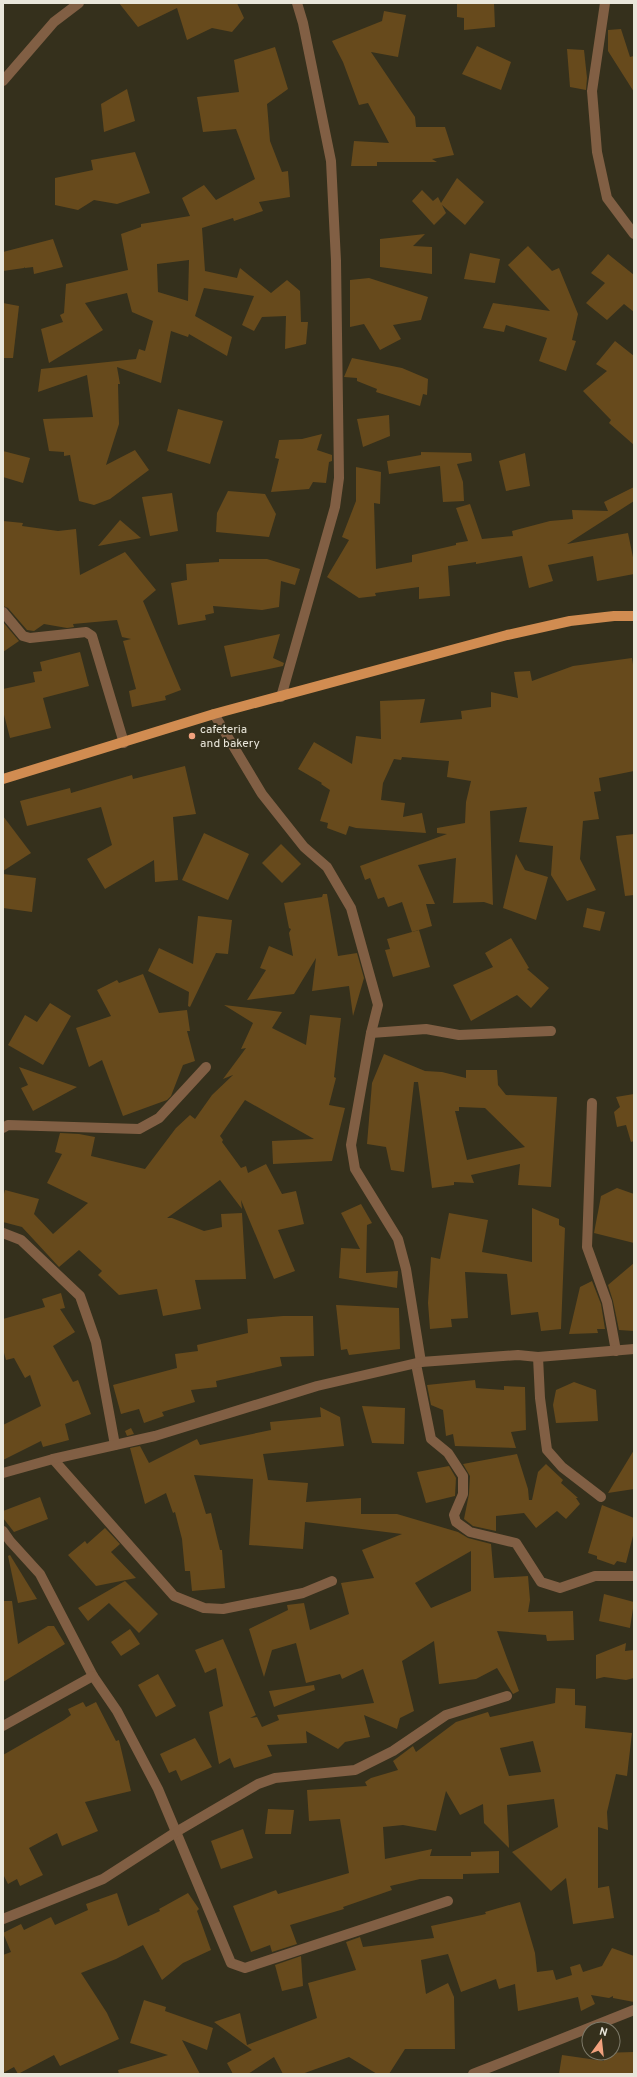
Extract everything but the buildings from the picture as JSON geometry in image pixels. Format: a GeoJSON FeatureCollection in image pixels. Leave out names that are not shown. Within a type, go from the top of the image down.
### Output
{"type":"FeatureCollection","features":[{"type":"Feature","properties":{"kind":"main road"},"geometry":{"type":"LineString","coordinates":[[3,779],[124,743],[214,714],[507,635],[570,621],[614,616],[634,616]]}},
{"type":"Feature","properties":{"kind":"street"},"geometry":{"type":"LineString","coordinates":[[3,81],[54,22],[78,3]]}},
{"type":"Feature","properties":{"kind":"street"},"geometry":{"type":"LineString","coordinates":[[281,697],[335,507],[339,478],[336,261],[330,161],[303,23],[297,3]]}},
{"type":"Feature","properties":{"kind":"street"},"geometry":{"type":"LineString","coordinates":[[605,3],[592,91],[597,152],[607,198],[634,234]]}},
{"type":"Feature","properties":{"kind":"street"},"geometry":{"type":"LineString","coordinates":[[3,612],[23,636],[30,638],[86,632],[92,636],[124,743]]}},
{"type":"Feature","properties":{"kind":"street"},"geometry":{"type":"LineString","coordinates":[[214,714],[262,794],[304,847],[327,867],[351,908],[378,1005],[371,1032],[351,1145],[356,1169],[398,1239],[406,1269],[418,1363],[431,1439],[448,1453],[463,1476],[463,1494],[454,1515],[456,1522],[470,1532],[516,1543],[541,1582],[560,1588],[595,1576],[634,1576]]}},
{"type":"Feature","properties":{"kind":"street"},"geometry":{"type":"LineString","coordinates":[[371,1032],[426,1028],[459,1035],[551,1031]]}},
{"type":"Feature","properties":{"kind":"street"},"geometry":{"type":"LineString","coordinates":[[3,1128],[8,1125],[138,1129],[159,1118],[206,1067]]}},
{"type":"Feature","properties":{"kind":"street"},"geometry":{"type":"LineString","coordinates":[[592,1103],[587,1247],[607,1302],[616,1351]]}},
{"type":"Feature","properties":{"kind":"street"},"geometry":{"type":"LineString","coordinates":[[3,1234],[21,1240],[80,1296],[96,1342],[115,1445]]}},
{"type":"Feature","properties":{"kind":"street"},"geometry":{"type":"LineString","coordinates":[[3,1473],[53,1459],[155,1436],[317,1386],[418,1363],[518,1355],[538,1357],[616,1351],[634,1348]]}},
{"type":"Feature","properties":{"kind":"street"},"geometry":{"type":"LineString","coordinates":[[538,1357],[540,1398],[547,1450],[562,1467],[601,1497]]}},
{"type":"Feature","properties":{"kind":"street"},"geometry":{"type":"LineString","coordinates":[[53,1459],[174,1596],[204,1608],[223,1609],[302,1593],[332,1581]]}},
{"type":"Feature","properties":{"kind":"street"},"geometry":{"type":"LineString","coordinates":[[3,1531],[10,1541],[40,1574],[93,1676],[117,1711],[158,1790],[231,1963],[245,1968],[448,1901]]}},
{"type":"Feature","properties":{"kind":"street"},"geometry":{"type":"LineString","coordinates":[[3,1726],[93,1676]]}},
{"type":"Feature","properties":{"kind":"street"},"geometry":{"type":"LineString","coordinates":[[3,1919],[103,1879],[176,1832],[258,1784],[275,1778],[355,1770],[393,1751],[446,1715],[507,1696]]}},
{"type":"Feature","properties":{"kind":"street"},"geometry":{"type":"LineString","coordinates":[[473,2074],[634,2010]]}},
{"type":"Feature","properties":{"kind":"place","name":"cafeteria and bakery"},"geometry":{"type":"Point","coordinates":[192,736]}}]}
